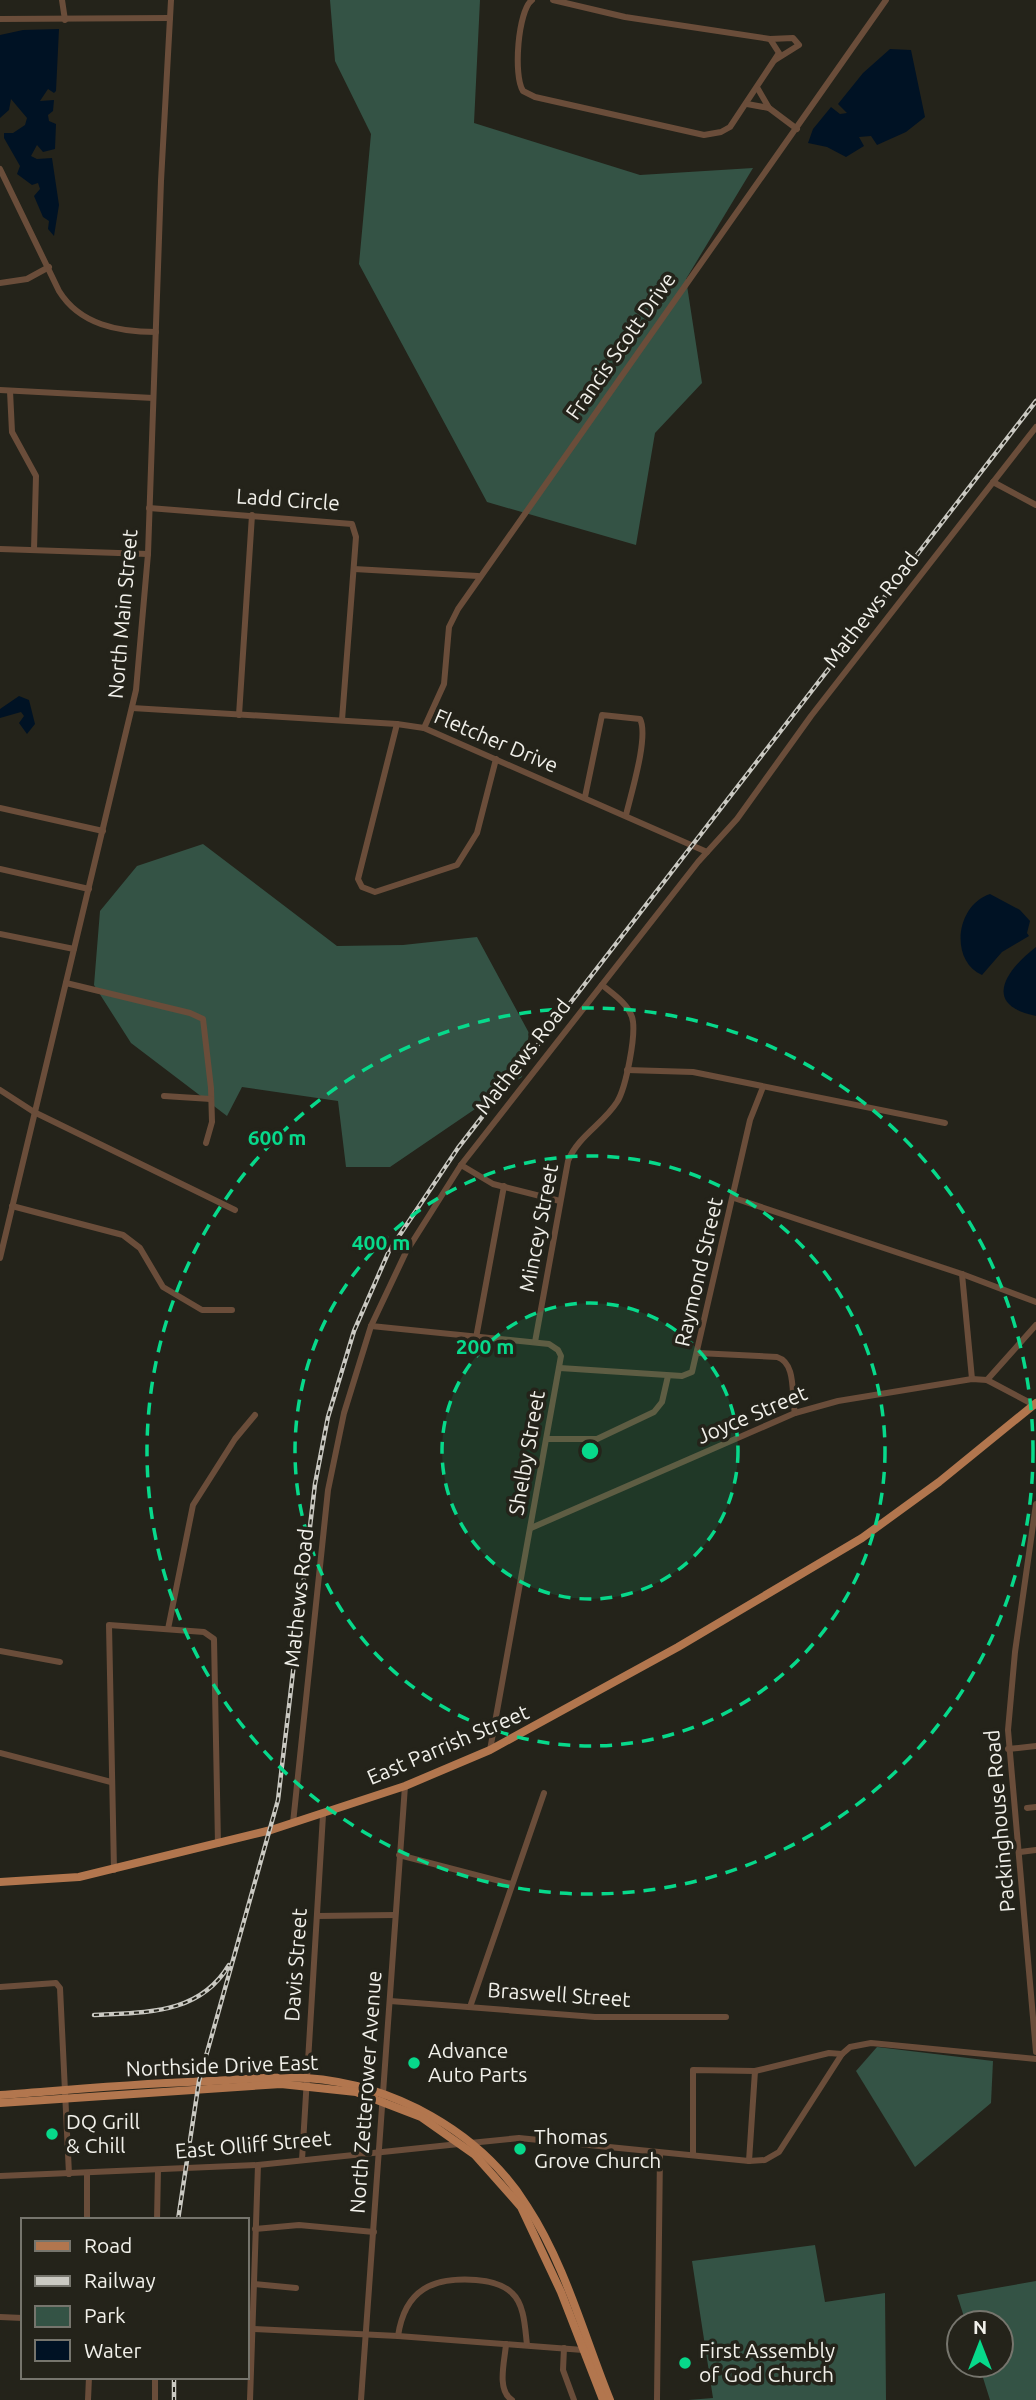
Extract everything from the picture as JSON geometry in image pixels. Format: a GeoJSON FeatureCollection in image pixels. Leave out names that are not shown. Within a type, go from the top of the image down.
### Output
{"type":"FeatureCollection","features":[{"type":"Feature","properties":{"kind":"main road","name":"East Parrish Street"},"geometry":{"type":"LineString","coordinates":[[0,1882],[79,1877],[218,1844],[323,1815],[405,1786],[490,1749],[793,1581],[939,1482],[1036,1404]]}},
{"type":"Feature","properties":{"kind":"main road","name":"Northside Drive East"},"geometry":{"type":"LineString","coordinates":[[0,2095],[305,2081],[384,2097],[466,2144],[514,2188],[533,2216],[560,2270],[610,2400]]}},
{"type":"Feature","properties":{"kind":"main road","name":"Northside Drive East"},"geometry":{"type":"LineString","coordinates":[[0,2103],[64,2094]]}},
{"type":"Feature","properties":{"kind":"main road","name":"Northside Drive East"},"geometry":{"type":"LineString","coordinates":[[466,2144],[521,2207],[536,2234],[603,2400]]}},
{"type":"Feature","properties":{"kind":"street"},"geometry":{"type":"LineString","coordinates":[[62,0],[65,20]]}},
{"type":"Feature","properties":{"kind":"street","name":"North Main Street"},"geometry":{"type":"LineString","coordinates":[[0,1258],[4,1226],[12,1206],[132,708],[143,631],[171,0]]}},
{"type":"Feature","properties":{"kind":"street"},"geometry":{"type":"LineString","coordinates":[[532,0],[523,11],[518,69],[520,86],[528,94],[704,135],[721,132],[730,127],[758,89],[779,53],[770,39]]}},
{"type":"Feature","properties":{"kind":"street"},"geometry":{"type":"LineString","coordinates":[[553,0],[625,17],[770,39],[793,38],[799,45],[775,60]]}},
{"type":"Feature","properties":{"kind":"street","name":"Francis Scott Drive"},"geometry":{"type":"LineString","coordinates":[[424,728],[444,684],[450,621],[478,576],[886,0]]}},
{"type":"Feature","properties":{"kind":"street"},"geometry":{"type":"LineString","coordinates":[[0,19],[170,18]]}},
{"type":"Feature","properties":{"kind":"street"},"geometry":{"type":"LineString","coordinates":[[758,89],[769,108],[797,129]]}},
{"type":"Feature","properties":{"kind":"street"},"geometry":{"type":"LineString","coordinates":[[747,104],[769,108]]}},
{"type":"Feature","properties":{"kind":"street"},"geometry":{"type":"LineString","coordinates":[[0,169],[63,297],[84,318],[98,325],[156,332]]}},
{"type":"Feature","properties":{"kind":"street"},"geometry":{"type":"LineString","coordinates":[[0,283],[27,279],[49,267]]}},
{"type":"Feature","properties":{"kind":"street"},"geometry":{"type":"LineString","coordinates":[[0,390],[153,398]]}},
{"type":"Feature","properties":{"kind":"street"},"geometry":{"type":"LineString","coordinates":[[10,391],[12,432],[36,477],[34,550]]}},
{"type":"Feature","properties":{"kind":"street","name":"Mathews Road"},"geometry":{"type":"LineString","coordinates":[[293,1823],[330,1478],[350,1391],[371,1326],[406,1252],[461,1165],[737,819],[788,745],[993,482],[1033,436],[1036,427]]}},
{"type":"Feature","properties":{"kind":"street"},"geometry":{"type":"LineString","coordinates":[[993,482],[1036,505]]}},
{"type":"Feature","properties":{"kind":"street","name":"Ladd Circle"},"geometry":{"type":"LineString","coordinates":[[149,508],[352,524],[356,537],[342,720]]}},
{"type":"Feature","properties":{"kind":"street"},"geometry":{"type":"LineString","coordinates":[[239,715],[252,515]]}},
{"type":"Feature","properties":{"kind":"street"},"geometry":{"type":"LineString","coordinates":[[0,549],[148,554]]}},
{"type":"Feature","properties":{"kind":"street"},"geometry":{"type":"LineString","coordinates":[[354,569],[478,576]]}},
{"type":"Feature","properties":{"kind":"street","name":"Fletcher Drive"},"geometry":{"type":"LineString","coordinates":[[132,708],[342,720],[424,728],[708,852]]}},
{"type":"Feature","properties":{"kind":"street"},"geometry":{"type":"LineString","coordinates":[[585,797],[602,715],[630,716],[642,723],[642,739],[626,815]]}},
{"type":"Feature","properties":{"kind":"street"},"geometry":{"type":"LineString","coordinates":[[397,724],[358,878],[362,887],[375,892],[457,866],[477,832],[496,759]]}},
{"type":"Feature","properties":{"kind":"street"},"geometry":{"type":"LineString","coordinates":[[0,808],[103,831]]}},
{"type":"Feature","properties":{"kind":"street"},"geometry":{"type":"LineString","coordinates":[[0,869],[89,889]]}},
{"type":"Feature","properties":{"kind":"street"},"geometry":{"type":"LineString","coordinates":[[0,934],[74,949]]}},
{"type":"Feature","properties":{"kind":"street"},"geometry":{"type":"LineString","coordinates":[[66,983],[190,1013],[203,1019],[212,1122],[206,1143]]}},
{"type":"Feature","properties":{"kind":"street","name":"Mincey Street"},"geometry":{"type":"LineString","coordinates":[[535,1342],[571,1153],[617,1103],[634,1035],[632,1018],[622,1002],[602,985]]}},
{"type":"Feature","properties":{"kind":"street"},"geometry":{"type":"LineString","coordinates":[[627,1070],[693,1072],[945,1124]]}},
{"type":"Feature","properties":{"kind":"street","name":"Raymond Street"},"geometry":{"type":"LineString","coordinates":[[668,1376],[690,1374],[698,1353],[750,1120],[763,1087]]}},
{"type":"Feature","properties":{"kind":"street"},"geometry":{"type":"LineString","coordinates":[[0,1090],[34,1112],[234,1210]]}},
{"type":"Feature","properties":{"kind":"street"},"geometry":{"type":"LineString","coordinates":[[164,1096],[211,1099]]}},
{"type":"Feature","properties":{"kind":"street"},"geometry":{"type":"LineString","coordinates":[[461,1165],[480,1179],[560,1201]]}},
{"type":"Feature","properties":{"kind":"street"},"geometry":{"type":"LineString","coordinates":[[477,1338],[504,1186]]}},
{"type":"Feature","properties":{"kind":"street"},"geometry":{"type":"LineString","coordinates":[[734,1198],[962,1273],[1036,1302]]}},
{"type":"Feature","properties":{"kind":"street"},"geometry":{"type":"LineString","coordinates":[[12,1206],[123,1235],[140,1248],[163,1287],[202,1310],[232,1310]]}},
{"type":"Feature","properties":{"kind":"street"},"geometry":{"type":"LineString","coordinates":[[962,1273],[972,1379]]}},
{"type":"Feature","properties":{"kind":"street"},"geometry":{"type":"LineString","coordinates":[[986,1380],[1036,1325]]}},
{"type":"Feature","properties":{"kind":"street"},"geometry":{"type":"LineString","coordinates":[[371,1326],[535,1342]]}},
{"type":"Feature","properties":{"kind":"street","name":"Shelby Street"},"geometry":{"type":"LineString","coordinates":[[490,1749],[560,1368],[558,1350],[549,1344],[535,1342]]}},
{"type":"Feature","properties":{"kind":"street"},"geometry":{"type":"LineString","coordinates":[[698,1353],[785,1360],[789,1368],[795,1413]]}},
{"type":"Feature","properties":{"kind":"street"},"geometry":{"type":"LineString","coordinates":[[547,1439],[597,1439],[654,1412],[663,1402],[668,1376],[560,1368]]}},
{"type":"Feature","properties":{"kind":"street","name":"Joyce Street"},"geometry":{"type":"LineString","coordinates":[[531,1528],[795,1413],[838,1401],[972,1379],[986,1380],[1036,1404]]}},
{"type":"Feature","properties":{"kind":"street"},"geometry":{"type":"LineString","coordinates":[[168,1629],[193,1505],[235,1439],[255,1415]]}},
{"type":"Feature","properties":{"kind":"street","name":"Packinghouse Road"},"geometry":{"type":"LineString","coordinates":[[1036,1504],[1009,1696],[1008,1749],[1020,1852],[1036,2052]]}},
{"type":"Feature","properties":{"kind":"street"},"geometry":{"type":"LineString","coordinates":[[114,1870],[109,1625],[200,1632],[214,1639],[218,1844]]}},
{"type":"Feature","properties":{"kind":"street"},"geometry":{"type":"LineString","coordinates":[[0,1651],[60,1662]]}},
{"type":"Feature","properties":{"kind":"street"},"geometry":{"type":"LineString","coordinates":[[1008,1749],[1036,1746]]}},
{"type":"Feature","properties":{"kind":"street"},"geometry":{"type":"LineString","coordinates":[[0,1753],[111,1782]]}},
{"type":"Feature","properties":{"kind":"street","name":"North Zetterower Avenue"},"geometry":{"type":"LineString","coordinates":[[361,2400],[405,1786]]}},
{"type":"Feature","properties":{"kind":"street"},"geometry":{"type":"LineString","coordinates":[[470,2007],[544,1793]]}},
{"type":"Feature","properties":{"kind":"street"},"geometry":{"type":"LineString","coordinates":[[1027,1808],[1036,1807]]}},
{"type":"Feature","properties":{"kind":"street","name":"Davis Street"},"geometry":{"type":"LineString","coordinates":[[302,2160],[323,1815]]}},
{"type":"Feature","properties":{"kind":"street"},"geometry":{"type":"LineString","coordinates":[[1020,1852],[1036,1850]]}},
{"type":"Feature","properties":{"kind":"street"},"geometry":{"type":"LineString","coordinates":[[399,1855],[511,1884]]}},
{"type":"Feature","properties":{"kind":"street"},"geometry":{"type":"LineString","coordinates":[[317,1916],[396,1915]]}},
{"type":"Feature","properties":{"kind":"street"},"geometry":{"type":"LineString","coordinates":[[0,1987],[56,1983],[60,1988],[69,2174]]}},
{"type":"Feature","properties":{"kind":"street","name":"Braswell Street"},"geometry":{"type":"LineString","coordinates":[[390,2001],[595,2017],[726,2017]]}},
{"type":"Feature","properties":{"kind":"street"},"geometry":{"type":"LineString","coordinates":[[693,2155],[693,2070],[755,2071],[829,2053],[842,2054],[850,2047],[871,2043],[1036,2059]]}},
{"type":"Feature","properties":{"kind":"street","name":"East Olliff Street"},"geometry":{"type":"LineString","coordinates":[[0,2176],[258,2165],[519,2138],[749,2161],[765,2160],[779,2152],[842,2054]]}},
{"type":"Feature","properties":{"kind":"street"},"geometry":{"type":"LineString","coordinates":[[749,2161],[755,2071]]}},
{"type":"Feature","properties":{"kind":"street"},"geometry":{"type":"LineString","coordinates":[[657,2400],[660,2152]]}},
{"type":"Feature","properties":{"kind":"street"},"geometry":{"type":"LineString","coordinates":[[250,2400],[258,2165]]}},
{"type":"Feature","properties":{"kind":"street"},"geometry":{"type":"LineString","coordinates":[[157,2218],[158,2170]]}},
{"type":"Feature","properties":{"kind":"street"},"geometry":{"type":"LineString","coordinates":[[87,2174],[87,2218]]}},
{"type":"Feature","properties":{"kind":"street"},"geometry":{"type":"LineString","coordinates":[[255,2229],[299,2225],[374,2232]]}},
{"type":"Feature","properties":{"kind":"street"},"geometry":{"type":"LineString","coordinates":[[398,2336],[404,2311],[424,2288],[434,2282],[462,2279],[496,2283],[513,2294],[519,2303],[527,2345]]}},
{"type":"Feature","properties":{"kind":"street"},"geometry":{"type":"LineString","coordinates":[[254,2284],[296,2288]]}},
{"type":"Feature","properties":{"kind":"street"},"geometry":{"type":"LineString","coordinates":[[0,2317],[21,2318]]}},
{"type":"Feature","properties":{"kind":"street"},"geometry":{"type":"LineString","coordinates":[[253,2329],[398,2336],[583,2350]]}},
{"type":"Feature","properties":{"kind":"street"},"geometry":{"type":"LineString","coordinates":[[506,2343],[502,2386],[506,2396],[512,2400]]}},
{"type":"Feature","properties":{"kind":"street"},"geometry":{"type":"LineString","coordinates":[[564,2348],[563,2370],[574,2400]]}},
{"type":"Feature","properties":{"kind":"street"},"geometry":{"type":"LineString","coordinates":[[88,2400],[89,2379]]}},
{"type":"Feature","properties":{"kind":"street"},"geometry":{"type":"LineString","coordinates":[[155,2379],[155,2400]]}},
{"type":"Feature","properties":{"kind":"green space"},"geometry":{"type":"Polygon","coordinates":[[[330,0],[480,0],[474,123],[640,175],[753,168],[686,279],[702,383],[655,433],[636,545],[487,502],[359,264],[371,134],[335,61],[330,0]]]}},
{"type":"Feature","properties":{"kind":"green space"},"geometry":{"type":"Polygon","coordinates":[[[203,844],[337,946],[403,945],[477,937],[529,1033],[522,1077],[390,1167],[346,1167],[338,1101],[242,1087],[227,1116],[131,1043],[94,985],[100,911],[137,866],[203,844]]]}},
{"type":"Feature","properties":{"kind":"green space"},"geometry":{"type":"Polygon","coordinates":[[[877,2047],[993,2061],[991,2103],[915,2167],[856,2071],[877,2047]]]}},
{"type":"Feature","properties":{"kind":"green space"},"geometry":{"type":"Polygon","coordinates":[[[815,2245],[825,2302],[885,2293],[886,2400],[688,2400],[713,2398],[692,2261],[815,2245]]]}},
{"type":"Feature","properties":{"kind":"green space"},"geometry":{"type":"Polygon","coordinates":[[[1036,2281],[1036,2400],[990,2400],[983,2379],[1015,2379],[1015,2309],[962,2309],[957,2295],[1036,2281]]]}},
{"type":"Feature","properties":{"kind":"water"},"geometry":{"type":"Polygon","coordinates":[[[59,29],[56,91],[54,93],[48,89],[40,101],[54,100],[53,111],[48,115],[49,121],[56,124],[55,149],[43,152],[37,145],[31,156],[37,159],[52,158],[59,205],[54,236],[48,229],[49,221],[43,217],[34,196],[40,189],[38,183],[32,185],[17,174],[20,166],[4,138],[4,133],[13,133],[25,125],[27,118],[11,99],[9,110],[0,118],[0,35],[23,30],[59,29]]]}},
{"type":"Feature","properties":{"kind":"water"},"geometry":{"type":"Polygon","coordinates":[[[890,49],[911,50],[925,117],[906,132],[877,145],[871,136],[859,137],[864,146],[846,157],[827,147],[808,143],[813,129],[831,107],[840,114],[847,113],[838,104],[863,73],[890,49]]]}},
{"type":"Feature","properties":{"kind":"water"},"geometry":{"type":"Polygon","coordinates":[[[19,696],[29,700],[35,724],[27,734],[19,723],[24,716],[21,712],[0,718],[0,709],[19,696]]]}},
{"type":"Feature","properties":{"kind":"water"},"geometry":{"type":"Polygon","coordinates":[[[990,894],[1020,910],[1030,921],[1027,933],[1029,936],[1002,952],[982,975],[971,968],[965,958],[961,933],[970,909],[990,894]]]}},
{"type":"Feature","properties":{"kind":"water"},"geometry":{"type":"Polygon","coordinates":[[[1036,947],[1036,1016],[1019,1011],[1009,1004],[1004,996],[1004,986],[1015,966],[1036,947]]]}},
{"type":"Feature","properties":{"kind":"railway"},"geometry":{"type":"LineString","coordinates":[[178,2218],[199,2081],[278,1800],[315,1484],[328,1417],[354,1331],[389,1251],[458,1148],[1036,401]]}},
{"type":"Feature","properties":{"kind":"railway"},"geometry":{"type":"LineString","coordinates":[[94,2015],[152,2011],[187,2002],[217,1981],[229,1965]]}},
{"type":"Feature","properties":{"kind":"railway"},"geometry":{"type":"LineString","coordinates":[[174,2379],[174,2400]]}},
{"type":"Feature","properties":{"kind":"place","name":"Advance Auto Parts"},"geometry":{"type":"Point","coordinates":[414,2063]}},
{"type":"Feature","properties":{"kind":"place","name":"DQ Grill & Chill"},"geometry":{"type":"Point","coordinates":[52,2134]}},
{"type":"Feature","properties":{"kind":"place","name":"Thomas Grove Church"},"geometry":{"type":"Point","coordinates":[520,2149]}},
{"type":"Feature","properties":{"kind":"place","name":"First Assembly of God Church"},"geometry":{"type":"Point","coordinates":[685,2363]}}]}
